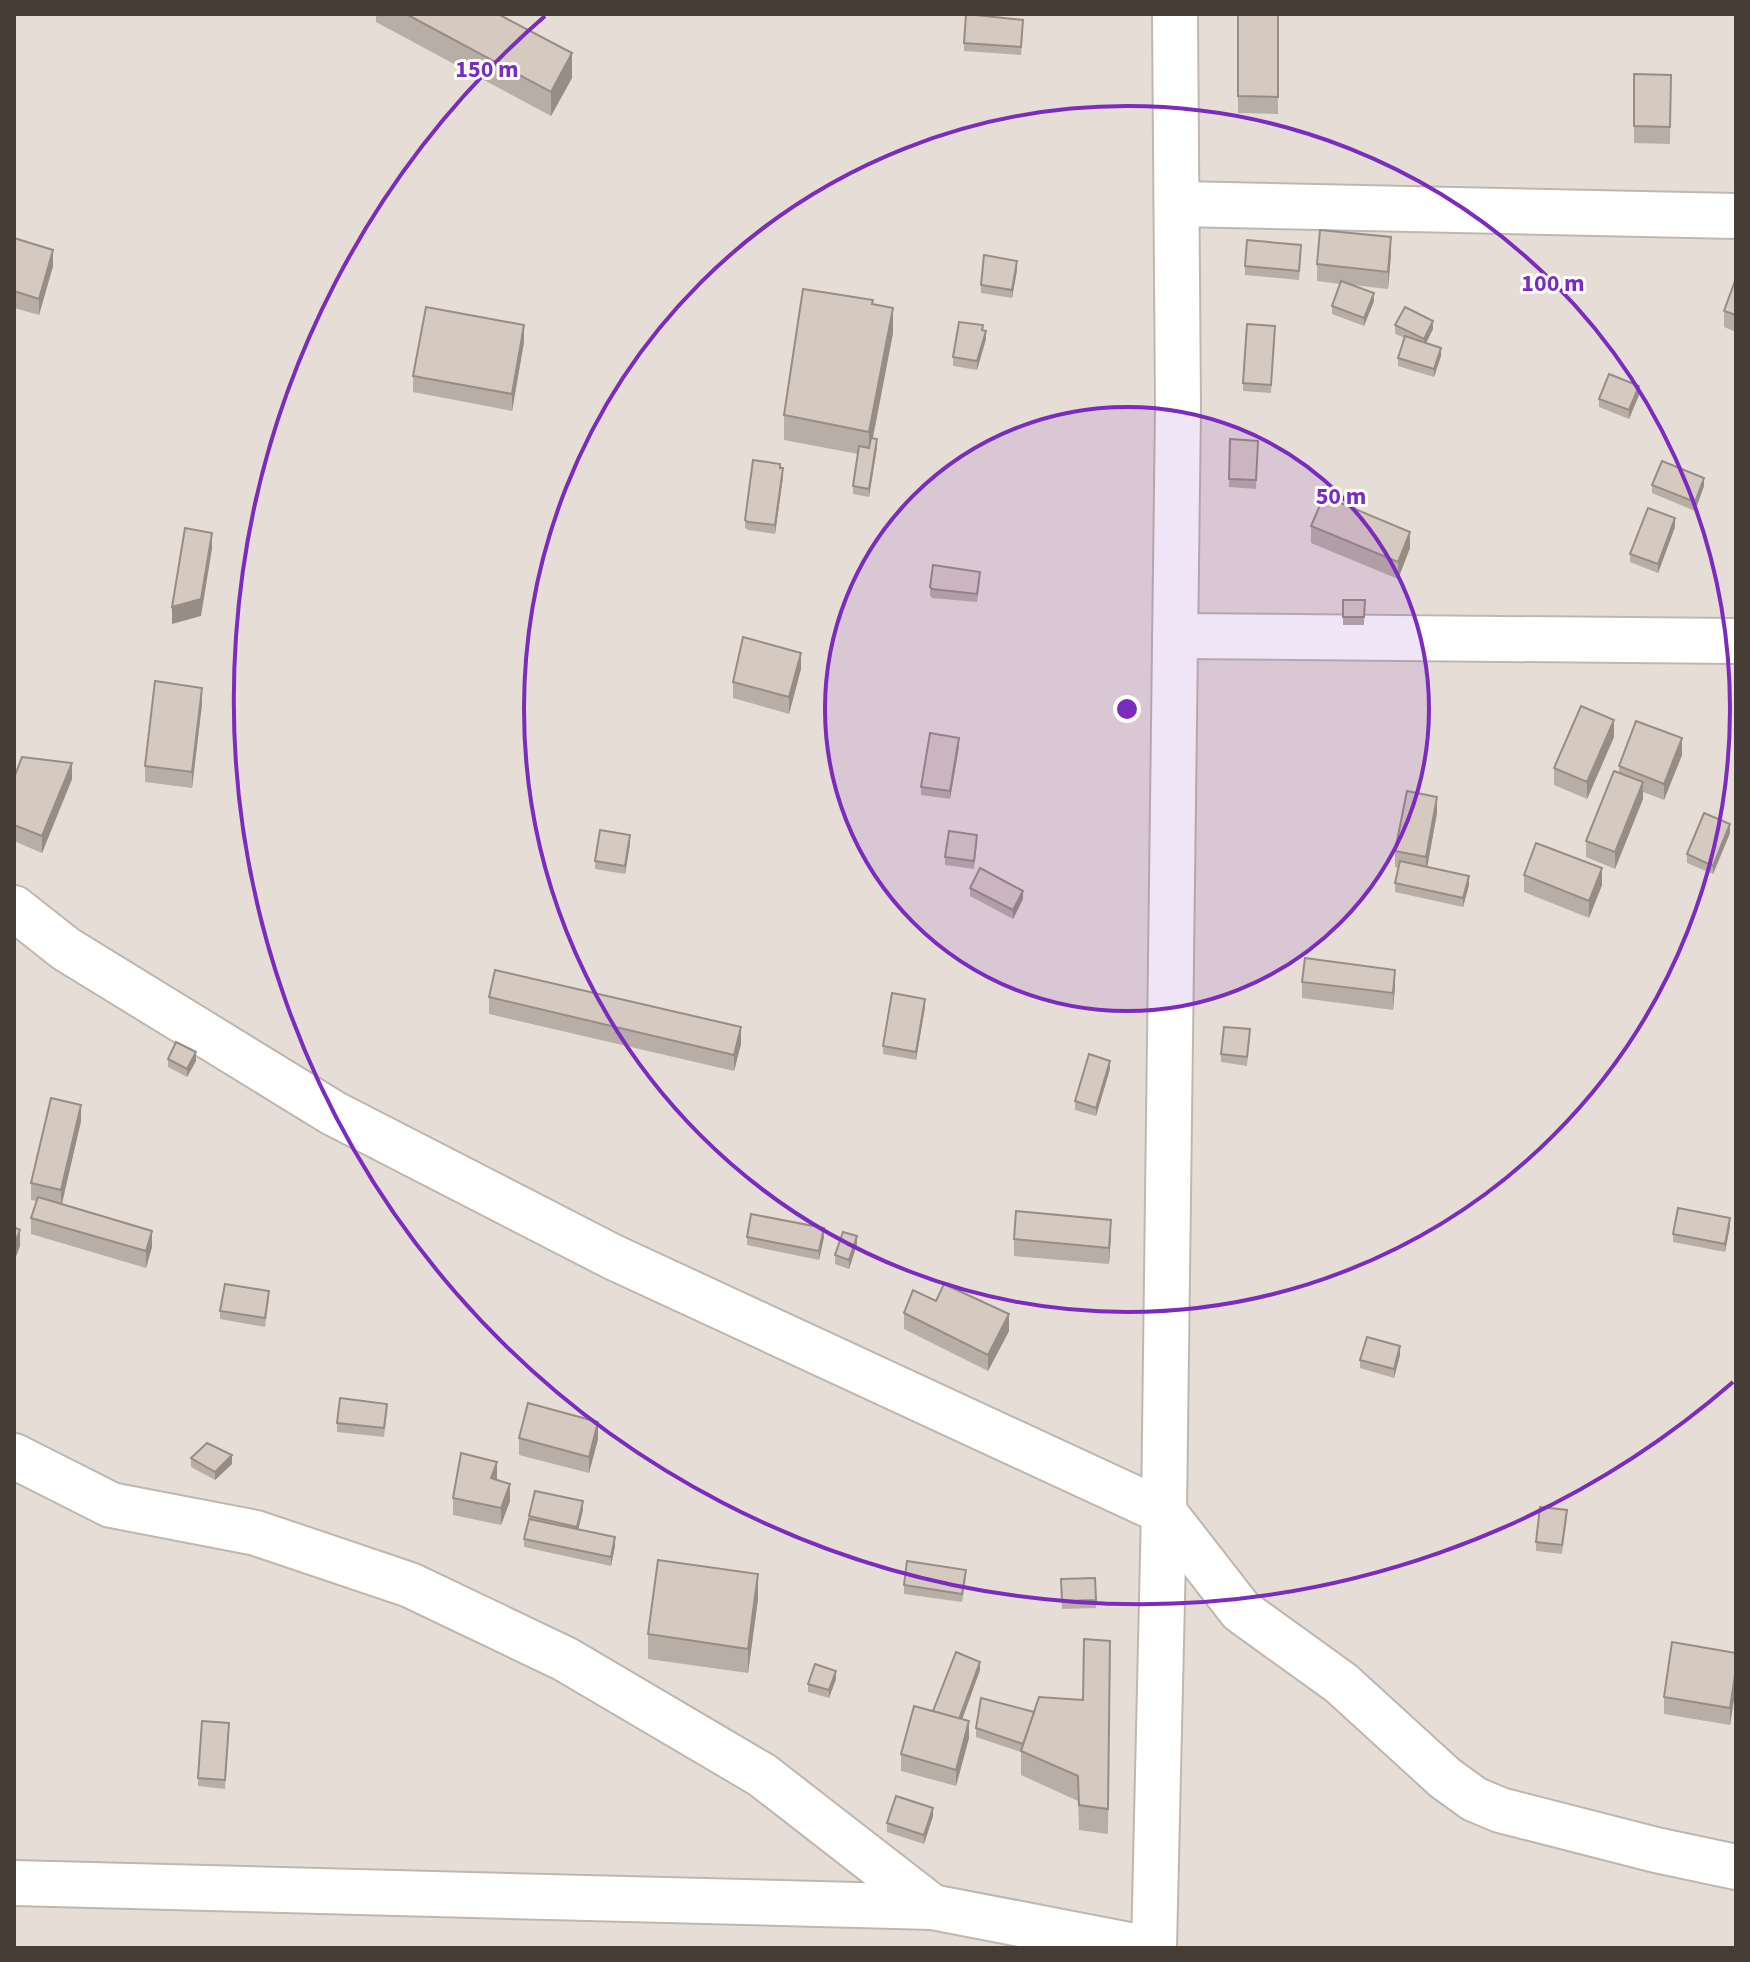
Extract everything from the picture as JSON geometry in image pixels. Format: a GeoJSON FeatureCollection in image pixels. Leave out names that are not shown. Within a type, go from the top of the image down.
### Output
{"type":"FeatureCollection","features":[{"type":"Feature","properties":{"kind":"street"},"geometry":{"type":"LineString","coordinates":[[1154,1948],[1164,1512],[1175,636],[1179,204],[1175,14]]}},
{"type":"Feature","properties":{"kind":"street"},"geometry":{"type":"LineString","coordinates":[[1179,204],[1736,216]]}},
{"type":"Feature","properties":{"kind":"street"},"geometry":{"type":"LineString","coordinates":[[1175,636],[1736,641]]}},
{"type":"Feature","properties":{"kind":"street"},"geometry":{"type":"LineString","coordinates":[[14,908],[66,949],[333,1113],[613,1257],[1164,1512],[1241,1611],[1341,1683],[1445,1778],[1474,1799],[1500,1810],[1736,1867]]}},
{"type":"Feature","properties":{"kind":"street"},"geometry":{"type":"LineString","coordinates":[[14,1456],[111,1505],[256,1533],[410,1585],[565,1659],[762,1775],[932,1907]]}},
{"type":"Feature","properties":{"kind":"street"},"geometry":{"type":"LineString","coordinates":[[14,1883],[932,1907],[1145,1948]]}},
{"type":"Feature","properties":{"kind":"shaded area"},"geometry":{"type":"Polygon","coordinates":[[[14,14],[1736,14],[1736,1948],[14,1948],[14,14]]]}},
{"type":"Feature","properties":{"kind":"building"},"geometry":{"type":"Polygon","coordinates":[[[406,14],[498,14],[572,53],[551,92],[406,14]]]}},
{"type":"Feature","properties":{"kind":"building"},"geometry":{"type":"Polygon","coordinates":[[[966,14],[1023,20],[1021,47],[964,43],[966,14]]]}},
{"type":"Feature","properties":{"kind":"building"},"geometry":{"type":"Polygon","coordinates":[[[1238,14],[1278,14],[1278,97],[1238,96],[1238,14]]]}},
{"type":"Feature","properties":{"kind":"building"},"geometry":{"type":"Polygon","coordinates":[[[1634,74],[1671,75],[1670,127],[1634,126],[1634,74]]]}},
{"type":"Feature","properties":{"kind":"building"},"geometry":{"type":"Polygon","coordinates":[[[1320,230],[1391,237],[1388,272],[1317,264],[1320,230]]]}},
{"type":"Feature","properties":{"kind":"building"},"geometry":{"type":"Polygon","coordinates":[[[14,238],[53,250],[39,299],[14,291],[14,238]]]}},
{"type":"Feature","properties":{"kind":"building"},"geometry":{"type":"Polygon","coordinates":[[[1247,240],[1301,245],[1299,271],[1245,266],[1247,240]]]}},
{"type":"Feature","properties":{"kind":"building"},"geometry":{"type":"Polygon","coordinates":[[[984,255],[1017,261],[1012,290],[981,285],[984,255]]]}},
{"type":"Feature","properties":{"kind":"building"},"geometry":{"type":"Polygon","coordinates":[[[1736,278],[1736,315],[1724,311],[1736,278]]]}},
{"type":"Feature","properties":{"kind":"building"},"geometry":{"type":"Polygon","coordinates":[[[1341,281],[1374,293],[1364,318],[1332,306],[1341,281]]]}},
{"type":"Feature","properties":{"kind":"building"},"geometry":{"type":"Polygon","coordinates":[[[803,289],[873,300],[872,304],[893,308],[869,432],[784,415],[803,289]]]}},
{"type":"Feature","properties":{"kind":"building"},"geometry":{"type":"Polygon","coordinates":[[[426,307],[524,325],[512,394],[413,376],[426,307]]]}},
{"type":"Feature","properties":{"kind":"building"},"geometry":{"type":"Polygon","coordinates":[[[1405,307],[1433,321],[1424,339],[1395,325],[1405,307]]]}},
{"type":"Feature","properties":{"kind":"building"},"geometry":{"type":"Polygon","coordinates":[[[959,322],[983,325],[982,330],[986,331],[977,361],[953,357],[959,322]]]}},
{"type":"Feature","properties":{"kind":"building"},"geometry":{"type":"Polygon","coordinates":[[[1247,324],[1275,326],[1271,385],[1243,383],[1247,324]]]}},
{"type":"Feature","properties":{"kind":"building"},"geometry":{"type":"Polygon","coordinates":[[[1405,336],[1441,348],[1434,369],[1398,358],[1405,336]]]}},
{"type":"Feature","properties":{"kind":"building"},"geometry":{"type":"Polygon","coordinates":[[[1609,374],[1639,386],[1629,410],[1599,399],[1609,374]]]}},
{"type":"Feature","properties":{"kind":"building"},"geometry":{"type":"Polygon","coordinates":[[[871,438],[877,439],[869,489],[853,486],[859,446],[869,448],[871,438]]]}},
{"type":"Feature","properties":{"kind":"building"},"geometry":{"type":"Polygon","coordinates":[[[1230,439],[1258,441],[1256,480],[1229,479],[1230,439]]]}},
{"type":"Feature","properties":{"kind":"building"},"geometry":{"type":"Polygon","coordinates":[[[753,460],[780,464],[783,468],[775,525],[745,520],[753,460]]]}},
{"type":"Feature","properties":{"kind":"building"},"geometry":{"type":"Polygon","coordinates":[[[1662,461],[1704,478],[1695,502],[1652,485],[1662,461]]]}},
{"type":"Feature","properties":{"kind":"building"},"geometry":{"type":"Polygon","coordinates":[[[1324,496],[1410,532],[1398,562],[1311,526],[1324,496]]]}},
{"type":"Feature","properties":{"kind":"building"},"geometry":{"type":"Polygon","coordinates":[[[1648,508],[1675,518],[1658,564],[1630,554],[1648,508]]]}},
{"type":"Feature","properties":{"kind":"building"},"geometry":{"type":"Polygon","coordinates":[[[185,528],[212,533],[201,599],[172,607],[185,528]]]}},
{"type":"Feature","properties":{"kind":"building"},"geometry":{"type":"Polygon","coordinates":[[[933,565],[980,572],[977,594],[932,589],[933,565]]]}},
{"type":"Feature","properties":{"kind":"building"},"geometry":{"type":"Polygon","coordinates":[[[1343,600],[1365,600],[1364,617],[1343,617],[1343,600]]]}},
{"type":"Feature","properties":{"kind":"building"},"geometry":{"type":"Polygon","coordinates":[[[743,637],[801,653],[789,697],[733,682],[743,637]]]}},
{"type":"Feature","properties":{"kind":"building"},"geometry":{"type":"Polygon","coordinates":[[[155,681],[202,688],[192,772],[145,766],[155,681]]]}},
{"type":"Feature","properties":{"kind":"building"},"geometry":{"type":"Polygon","coordinates":[[[1581,706],[1614,720],[1587,782],[1554,768],[1581,706]]]}},
{"type":"Feature","properties":{"kind":"building"},"geometry":{"type":"Polygon","coordinates":[[[1636,721],[1682,738],[1664,784],[1619,766],[1636,721]]]}},
{"type":"Feature","properties":{"kind":"building"},"geometry":{"type":"Polygon","coordinates":[[[930,733],[959,738],[950,791],[921,787],[930,733]]]}},
{"type":"Feature","properties":{"kind":"building"},"geometry":{"type":"Polygon","coordinates":[[[22,757],[72,763],[42,836],[14,825],[14,778],[22,757]]]}},
{"type":"Feature","properties":{"kind":"building"},"geometry":{"type":"Polygon","coordinates":[[[1614,771],[1643,782],[1615,852],[1586,841],[1614,771]]]}},
{"type":"Feature","properties":{"kind":"building"},"geometry":{"type":"Polygon","coordinates":[[[1407,791],[1437,797],[1426,857],[1395,851],[1407,791]]]}},
{"type":"Feature","properties":{"kind":"building"},"geometry":{"type":"Polygon","coordinates":[[[1704,813],[1730,824],[1713,866],[1687,854],[1704,813]]]}},
{"type":"Feature","properties":{"kind":"building"},"geometry":{"type":"Polygon","coordinates":[[[600,830],[630,835],[625,866],[595,861],[600,830]]]}},
{"type":"Feature","properties":{"kind":"building"},"geometry":{"type":"Polygon","coordinates":[[[949,831],[977,835],[974,861],[945,857],[949,831]]]}},
{"type":"Feature","properties":{"kind":"building"},"geometry":{"type":"Polygon","coordinates":[[[1536,843],[1602,868],[1589,901],[1524,875],[1536,843]]]}},
{"type":"Feature","properties":{"kind":"building"},"geometry":{"type":"Polygon","coordinates":[[[1400,861],[1469,876],[1463,898],[1395,883],[1400,861]]]}},
{"type":"Feature","properties":{"kind":"building"},"geometry":{"type":"Polygon","coordinates":[[[980,868],[1023,891],[1013,910],[970,888],[980,868]]]}},
{"type":"Feature","properties":{"kind":"building"},"geometry":{"type":"Polygon","coordinates":[[[1305,958],[1395,970],[1393,993],[1302,982],[1305,958]]]}},
{"type":"Feature","properties":{"kind":"building"},"geometry":{"type":"Polygon","coordinates":[[[495,970],[741,1027],[734,1055],[489,997],[495,970]]]}},
{"type":"Feature","properties":{"kind":"building"},"geometry":{"type":"Polygon","coordinates":[[[892,993],[925,999],[916,1052],[883,1046],[892,993]]]}},
{"type":"Feature","properties":{"kind":"building"},"geometry":{"type":"Polygon","coordinates":[[[1224,1027],[1250,1029],[1247,1057],[1221,1054],[1224,1027]]]}},
{"type":"Feature","properties":{"kind":"building"},"geometry":{"type":"Polygon","coordinates":[[[176,1042],[196,1052],[187,1069],[168,1059],[176,1042]]]}},
{"type":"Feature","properties":{"kind":"building"},"geometry":{"type":"Polygon","coordinates":[[[1089,1054],[1110,1061],[1096,1108],[1075,1101],[1089,1054]]]}},
{"type":"Feature","properties":{"kind":"building"},"geometry":{"type":"Polygon","coordinates":[[[51,1098],[81,1105],[61,1190],[31,1183],[51,1098]]]}},
{"type":"Feature","properties":{"kind":"building"},"geometry":{"type":"Polygon","coordinates":[[[38,1197],[152,1231],[146,1251],[31,1218],[38,1197]]]}},
{"type":"Feature","properties":{"kind":"building"},"geometry":{"type":"Polygon","coordinates":[[[1678,1208],[1730,1218],[1725,1244],[1673,1234],[1678,1208]]]}},
{"type":"Feature","properties":{"kind":"building"},"geometry":{"type":"Polygon","coordinates":[[[1016,1211],[1111,1220],[1109,1248],[1014,1239],[1016,1211]]]}},
{"type":"Feature","properties":{"kind":"building"},"geometry":{"type":"Polygon","coordinates":[[[751,1214],[824,1228],[819,1251],[747,1237],[751,1214]]]}},
{"type":"Feature","properties":{"kind":"building"},"geometry":{"type":"Polygon","coordinates":[[[14,1227],[20,1230],[14,1245],[14,1227]]]}},
{"type":"Feature","properties":{"kind":"building"},"geometry":{"type":"Polygon","coordinates":[[[843,1232],[857,1236],[849,1260],[835,1255],[843,1232]]]}},
{"type":"Feature","properties":{"kind":"building"},"geometry":{"type":"Polygon","coordinates":[[[225,1284],[269,1291],[265,1318],[220,1311],[225,1284]]]}},
{"type":"Feature","properties":{"kind":"building"},"geometry":{"type":"Polygon","coordinates":[[[944,1284],[1009,1314],[988,1355],[904,1313],[913,1290],[936,1301],[944,1284]]]}},
{"type":"Feature","properties":{"kind":"building"},"geometry":{"type":"Polygon","coordinates":[[[1367,1337],[1400,1346],[1394,1369],[1360,1360],[1367,1337]]]}},
{"type":"Feature","properties":{"kind":"building"},"geometry":{"type":"Polygon","coordinates":[[[340,1398],[387,1404],[384,1428],[337,1423],[340,1398]]]}},
{"type":"Feature","properties":{"kind":"building"},"geometry":{"type":"Polygon","coordinates":[[[528,1403],[598,1422],[589,1457],[519,1438],[528,1403]]]}},
{"type":"Feature","properties":{"kind":"building"},"geometry":{"type":"Polygon","coordinates":[[[207,1443],[232,1455],[215,1472],[191,1458],[207,1443]]]}},
{"type":"Feature","properties":{"kind":"building"},"geometry":{"type":"Polygon","coordinates":[[[461,1453],[497,1462],[491,1478],[510,1484],[501,1508],[453,1498],[461,1453]]]}},
{"type":"Feature","properties":{"kind":"building"},"geometry":{"type":"Polygon","coordinates":[[[535,1491],[583,1501],[577,1527],[529,1516],[535,1491]]]}},
{"type":"Feature","properties":{"kind":"building"},"geometry":{"type":"Polygon","coordinates":[[[1540,1507],[1567,1510],[1562,1545],[1536,1542],[1540,1507]]]}},
{"type":"Feature","properties":{"kind":"building"},"geometry":{"type":"Polygon","coordinates":[[[529,1519],[615,1537],[611,1557],[524,1539],[529,1519]]]}},
{"type":"Feature","properties":{"kind":"building"},"geometry":{"type":"Polygon","coordinates":[[[658,1560],[758,1574],[748,1649],[648,1634],[658,1560]]]}},
{"type":"Feature","properties":{"kind":"building"},"geometry":{"type":"Polygon","coordinates":[[[907,1561],[966,1570],[962,1594],[904,1585],[907,1561]]]}},
{"type":"Feature","properties":{"kind":"building"},"geometry":{"type":"Polygon","coordinates":[[[1095,1578],[1096,1600],[1062,1601],[1061,1579],[1095,1578]]]}},
{"type":"Feature","properties":{"kind":"building"},"geometry":{"type":"Polygon","coordinates":[[[1084,1639],[1110,1641],[1108,1809],[1079,1805],[1078,1776],[1021,1751],[1039,1697],[1083,1700],[1084,1639]]]}},
{"type":"Feature","properties":{"kind":"building"},"geometry":{"type":"Polygon","coordinates":[[[1672,1642],[1736,1653],[1730,1708],[1664,1697],[1672,1642]]]}},
{"type":"Feature","properties":{"kind":"building"},"geometry":{"type":"Polygon","coordinates":[[[956,1652],[980,1662],[959,1719],[933,1711],[956,1652]]]}},
{"type":"Feature","properties":{"kind":"building"},"geometry":{"type":"Polygon","coordinates":[[[815,1664],[836,1671],[829,1690],[808,1684],[815,1664]]]}},
{"type":"Feature","properties":{"kind":"building"},"geometry":{"type":"Polygon","coordinates":[[[981,1698],[1034,1712],[1023,1744],[976,1728],[981,1698]]]}},
{"type":"Feature","properties":{"kind":"building"},"geometry":{"type":"Polygon","coordinates":[[[914,1706],[969,1721],[956,1770],[901,1754],[914,1706]]]}},
{"type":"Feature","properties":{"kind":"building"},"geometry":{"type":"Polygon","coordinates":[[[202,1721],[229,1723],[225,1780],[198,1778],[202,1721]]]}},
{"type":"Feature","properties":{"kind":"building"},"geometry":{"type":"Polygon","coordinates":[[[896,1796],[933,1808],[924,1835],[887,1823],[896,1796]]]}}]}
